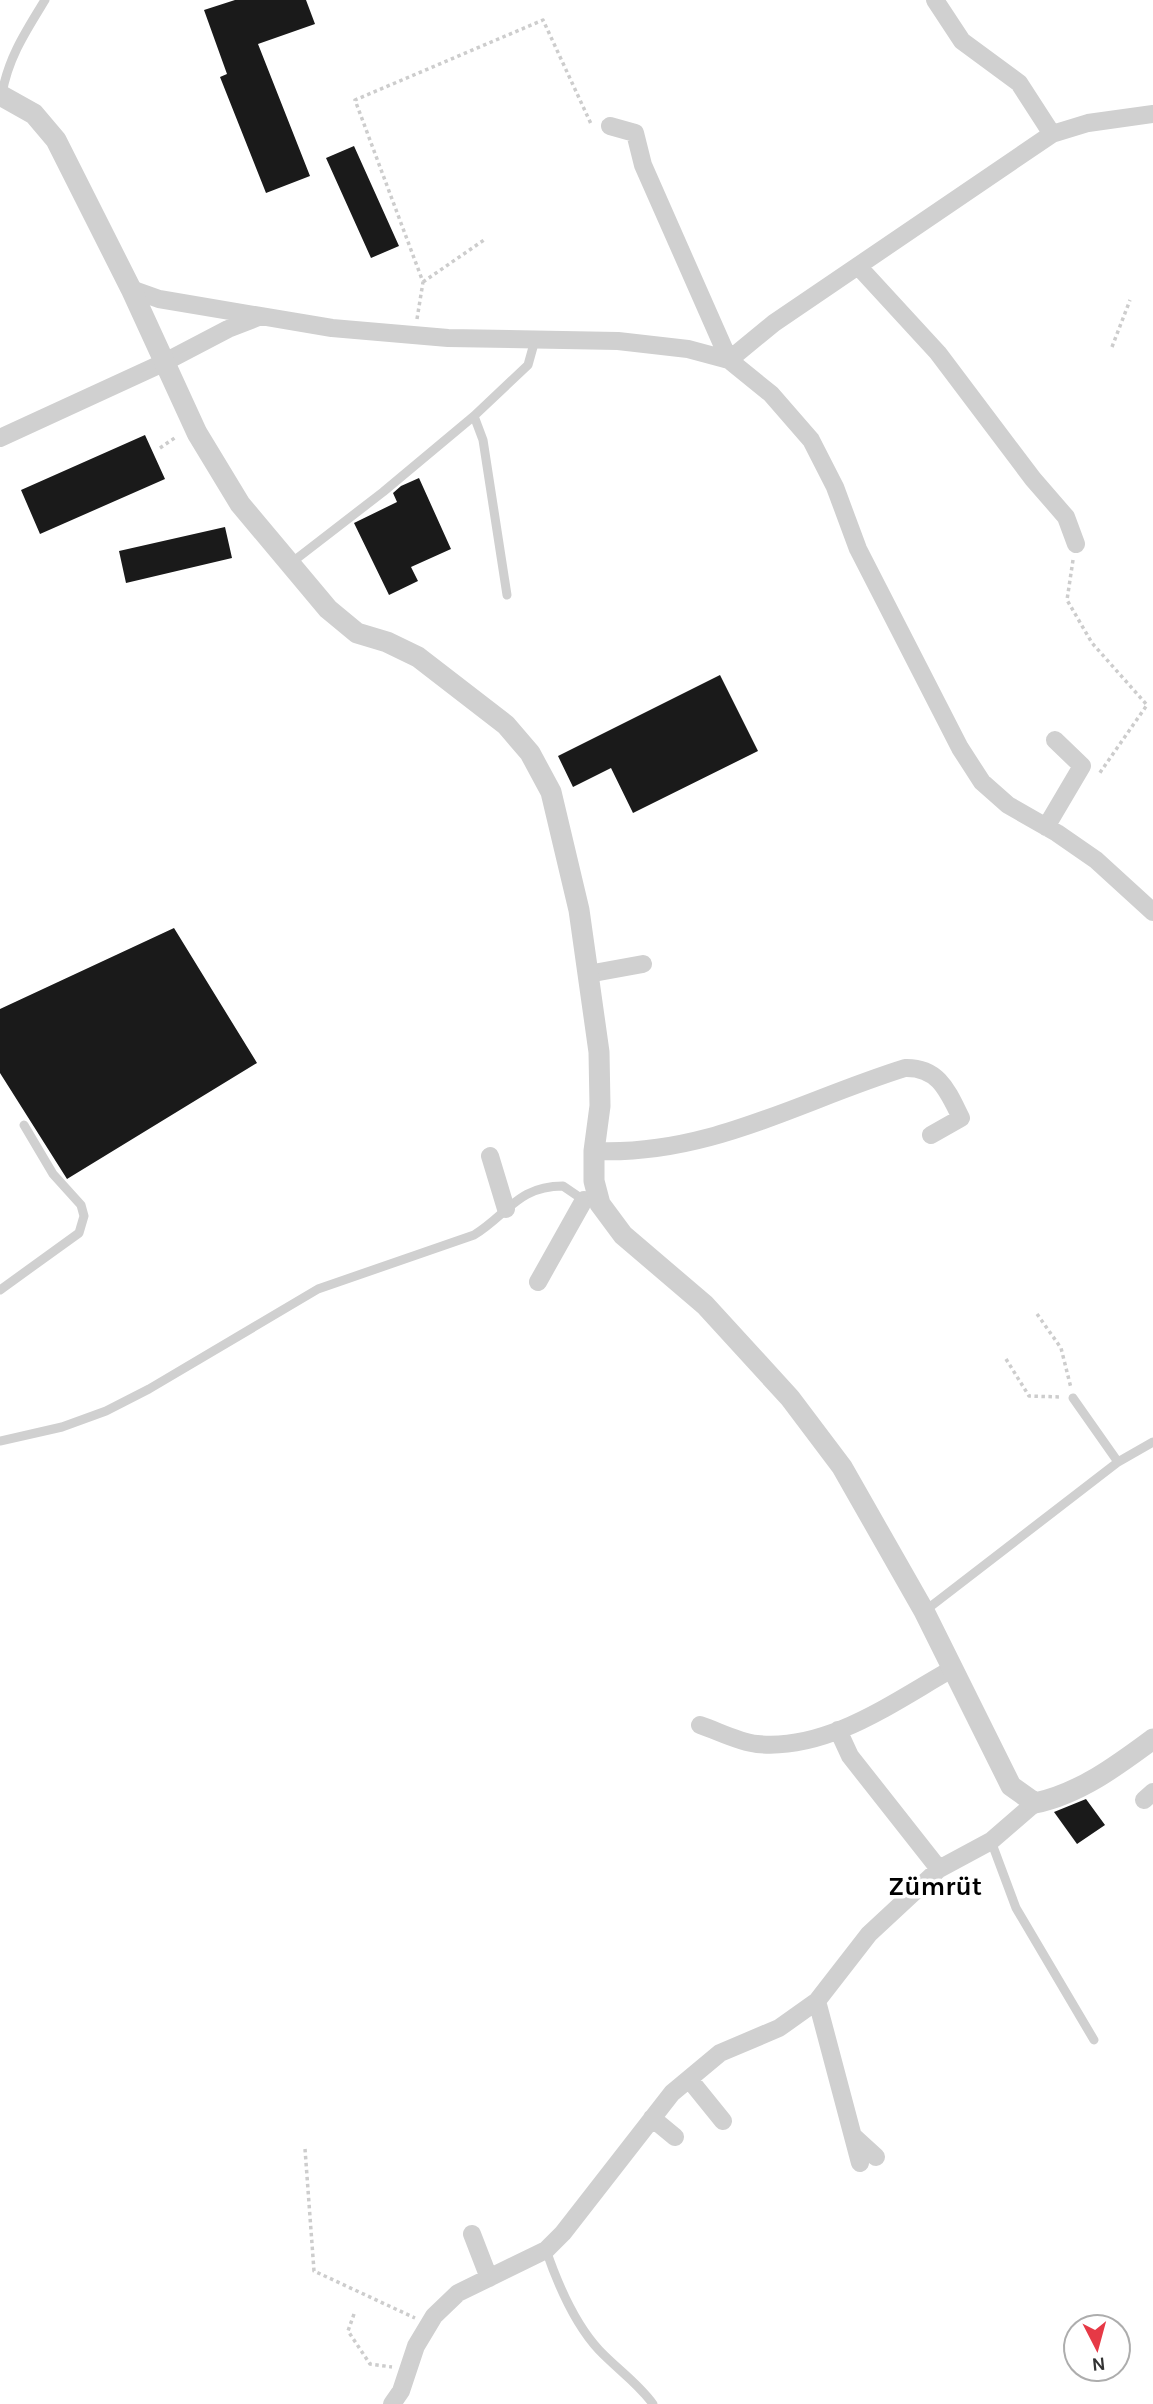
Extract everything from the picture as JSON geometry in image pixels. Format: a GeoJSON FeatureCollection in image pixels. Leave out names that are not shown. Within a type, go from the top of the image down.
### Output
{"type":"FeatureCollection","features":[{"type":"Feature","properties":{"kind":"street"},"geometry":{"type":"LineString","coordinates":[[935,0],[962,40],[1019,83],[1052,134]]}},
{"type":"Feature","properties":{"kind":"street"},"geometry":{"type":"LineString","coordinates":[[1,96],[34,114],[56,140],[131,289],[197,433],[240,504],[328,609],[357,633],[387,642],[418,657],[506,725],[530,753],[551,792],[579,910],[599,1052],[600,1106],[594,1151],[592,1202],[538,1282]]}},
{"type":"Feature","properties":{"kind":"street"},"geometry":{"type":"LineString","coordinates":[[729,360],[774,323],[1052,134],[1088,123],[1153,114]]}},
{"type":"Feature","properties":{"kind":"street"},"geometry":{"type":"LineString","coordinates":[[610,126],[635,133],[643,165],[729,360]]}},
{"type":"Feature","properties":{"kind":"street"},"geometry":{"type":"LineString","coordinates":[[858,266],[937,352],[1033,479],[1066,517],[1076,544]]}},
{"type":"Feature","properties":{"kind":"street"},"geometry":{"type":"LineString","coordinates":[[131,289],[159,299],[332,328],[414,335],[618,341],[688,349],[729,360],[771,394],[810,440],[835,487],[858,549],[960,748],[982,782],[1008,805],[1096,860],[1153,912]]}},
{"type":"Feature","properties":{"kind":"street"},"geometry":{"type":"LineString","coordinates":[[0,438],[163,363],[228,329],[261,316]]}},
{"type":"Feature","properties":{"kind":"street"},"geometry":{"type":"LineString","coordinates":[[1046,827],[1082,766],[1055,740]]}},
{"type":"Feature","properties":{"kind":"street"},"geometry":{"type":"LineString","coordinates":[[588,974],[643,964]]}},
{"type":"Feature","properties":{"kind":"street"},"geometry":{"type":"LineString","coordinates":[[594,1151],[631,1151],[691,1143],[765,1121],[905,1068],[920,1069],[936,1076],[961,1118],[932,1135]]}},
{"type":"Feature","properties":{"kind":"street"},"geometry":{"type":"LineString","coordinates":[[491,1156],[506,1209]]}},
{"type":"Feature","properties":{"kind":"street"},"geometry":{"type":"LineString","coordinates":[[592,1202],[623,1235],[705,1305],[790,1398],[842,1467],[924,1611],[1011,1786],[1035,1803]]}},
{"type":"Feature","properties":{"kind":"street"},"geometry":{"type":"LineString","coordinates":[[700,1725],[753,1744],[779,1745],[838,1730],[952,1669]]}},
{"type":"Feature","properties":{"kind":"street"},"geometry":{"type":"LineString","coordinates":[[838,1730],[850,1756],[939,1870]]}},
{"type":"Feature","properties":{"kind":"street"},"geometry":{"type":"LineString","coordinates":[[392,2404],[401,2391],[416,2346],[434,2316],[458,2292],[546,2250],[563,2233],[671,2093],[720,2053],[779,2028],[817,2001],[869,1934],[939,1870],[990,1841],[1035,1803],[1054,1799],[1094,1780],[1153,1740]]}},
{"type":"Feature","properties":{"kind":"street"},"geometry":{"type":"LineString","coordinates":[[817,2001],[853,2136],[868,2160]]}},
{"type":"Feature","properties":{"kind":"street"},"geometry":{"type":"LineString","coordinates":[[689,2079],[723,2121]]}},
{"type":"Feature","properties":{"kind":"street"},"geometry":{"type":"LineString","coordinates":[[652,2118],[675,2137]]}},
{"type":"Feature","properties":{"kind":"street"},"geometry":{"type":"LineString","coordinates":[[472,2234],[489,2278]]}},
{"type":"Feature","properties":{"kind":"lane"},"geometry":{"type":"LineString","coordinates":[[1,96],[15,51],[46,0]]}},
{"type":"Feature","properties":{"kind":"lane"},"geometry":{"type":"LineString","coordinates":[[290,564],[383,492],[474,416],[528,365],[536,340]]}},
{"type":"Feature","properties":{"kind":"lane"},"geometry":{"type":"LineString","coordinates":[[474,416],[483,440],[507,594]]}},
{"type":"Feature","properties":{"kind":"lane"},"geometry":{"type":"LineString","coordinates":[[0,1290],[79,1233],[83,1222],[81,1205],[53,1174],[24,1125]]}},
{"type":"Feature","properties":{"kind":"lane"},"geometry":{"type":"LineString","coordinates":[[0,1441],[62,1427],[128,1401],[317,1289],[355,1274],[459,1242],[483,1229],[525,1194],[550,1186],[564,1185],[592,1202]]}},
{"type":"Feature","properties":{"kind":"lane"},"geometry":{"type":"LineString","coordinates":[[1073,1398],[1118,1462]]}},
{"type":"Feature","properties":{"kind":"lane"},"geometry":{"type":"LineString","coordinates":[[924,1611],[1118,1462],[1153,1442]]}},
{"type":"Feature","properties":{"kind":"lane"},"geometry":{"type":"LineString","coordinates":[[990,1841],[1016,1908],[1094,2040]]}},
{"type":"Feature","properties":{"kind":"lane"},"geometry":{"type":"LineString","coordinates":[[546,2250],[559,2284],[598,2350],[653,2404]]}},
{"type":"Feature","properties":{"kind":"path"},"geometry":{"type":"LineString","coordinates":[[414,335],[423,282],[355,100],[543,20],[594,132],[610,126]]}},
{"type":"Feature","properties":{"kind":"path"},"geometry":{"type":"LineString","coordinates":[[423,282],[484,240]]}},
{"type":"Feature","properties":{"kind":"path"},"geometry":{"type":"LineString","coordinates":[[1112,346],[1130,300]]}},
{"type":"Feature","properties":{"kind":"path"},"geometry":{"type":"LineString","coordinates":[[1076,544],[1067,600],[1092,643],[1147,705],[1095,780]]}},
{"type":"Feature","properties":{"kind":"path"},"geometry":{"type":"LineString","coordinates":[[1006,1359],[1029,1396],[1073,1398],[1060,1348],[1037,1314]]}},
{"type":"Feature","properties":{"kind":"path"},"geometry":{"type":"LineString","coordinates":[[305,2149],[314,2271],[429,2325]]}},
{"type":"Feature","properties":{"kind":"path"},"geometry":{"type":"LineString","coordinates":[[354,2314],[348,2331],[370,2364],[408,2370]]}},
{"type":"Feature","properties":{"kind":"building"},"geometry":{"type":"Polygon","coordinates":[[[235,0],[306,0],[315,24],[258,44],[310,176],[266,193],[220,77],[227,74],[204,10],[235,0]]]}},
{"type":"Feature","properties":{"kind":"building"},"geometry":{"type":"Polygon","coordinates":[[[354,146],[399,246],[371,258],[326,158],[354,146]]]}},
{"type":"Feature","properties":{"kind":"building"},"geometry":{"type":"Polygon","coordinates":[[[145,435],[165,479],[40,534],[21,490],[145,435]]]}},
{"type":"Feature","properties":{"kind":"building"},"geometry":{"type":"Polygon","coordinates":[[[419,478],[451,549],[411,567],[418,581],[389,595],[354,523],[397,502],[393,493],[419,478]]]}},
{"type":"Feature","properties":{"kind":"building"},"geometry":{"type":"Polygon","coordinates":[[[225,527],[232,558],[126,583],[119,551],[225,527]]]}},
{"type":"Feature","properties":{"kind":"building"},"geometry":{"type":"Polygon","coordinates":[[[720,675],[758,751],[633,813],[611,768],[573,787],[558,756],[720,675]]]}},
{"type":"Feature","properties":{"kind":"building"},"geometry":{"type":"Polygon","coordinates":[[[174,928],[257,1063],[67,1179],[0,1073],[0,1009],[174,928]]]}},
{"type":"Feature","properties":{"kind":"building"},"geometry":{"type":"Polygon","coordinates":[[[1086,1799],[1105,1825],[1077,1844],[1054,1812],[1086,1799]]]}},
{"type":"Feature","properties":{"kind":"district","name":"Zümrüt"},"geometry":{"type":"Point","coordinates":[935,1886]}}]}
